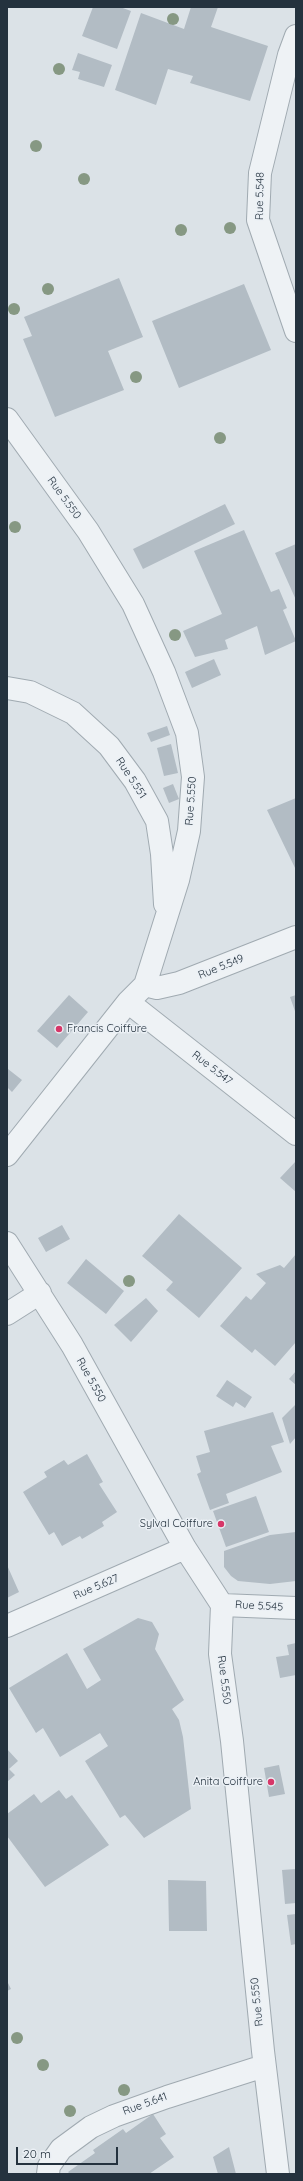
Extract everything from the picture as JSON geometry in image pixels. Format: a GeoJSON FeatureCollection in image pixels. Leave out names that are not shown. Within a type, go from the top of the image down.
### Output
{"type":"FeatureCollection","features":[{"type":"Feature","properties":{"kind":"street","name":"Rue 5.548"},"geometry":{"type":"LineString","coordinates":[[296,36],[289,55],[260,173],[258,220],[296,331]]}},
{"type":"Feature","properties":{"kind":"street","name":"Rue 5.550"},"geometry":{"type":"LineString","coordinates":[[7,419],[88,531],[134,604],[164,672],[187,733],[194,777],[189,830],[178,880],[145,985],[128,1002],[7,1155]]}},
{"type":"Feature","properties":{"kind":"street","name":"Rue 5.551"},"geometry":{"type":"LineString","coordinates":[[7,688],[30,692],[73,713],[109,746],[135,781],[156,821],[162,854],[165,897],[164,928]]}},
{"type":"Feature","properties":{"kind":"street","name":"Rue 5.549"},"geometry":{"type":"LineString","coordinates":[[145,985],[157,988],[180,984],[296,936]]}},
{"type":"Feature","properties":{"kind":"street","name":"Rue 5.547"},"geometry":{"type":"LineString","coordinates":[[128,1002],[296,1134]]}},
{"type":"Feature","properties":{"kind":"street","name":"Rue 5.550"},"geometry":{"type":"LineString","coordinates":[[7,1243],[72,1345],[185,1548],[222,1605],[220,1654],[232,1741],[264,2066],[278,2174]]}},
{"type":"Feature","properties":{"kind":"street"},"geometry":{"type":"LineString","coordinates":[[7,1314],[40,1293]]}},
{"type":"Feature","properties":{"kind":"street","name":"Rue 5.627"},"geometry":{"type":"LineString","coordinates":[[7,1626],[185,1548]]}},
{"type":"Feature","properties":{"kind":"street","name":"Rue 5.545"},"geometry":{"type":"LineString","coordinates":[[222,1605],[296,1608]]}},
{"type":"Feature","properties":{"kind":"street","name":"Rue 5.641"},"geometry":{"type":"LineString","coordinates":[[48,2174],[50,2166],[61,2149],[96,2124],[167,2096],[264,2066]]}},
{"type":"Feature","properties":{"kind":"building"},"geometry":{"type":"Polygon","coordinates":[[[93,7],[120,7],[131,11],[117,49],[82,36],[93,7]]]}},
{"type":"Feature","properties":{"kind":"building"},"geometry":{"type":"Polygon","coordinates":[[[191,7],[218,7],[211,27],[268,46],[250,101],[190,83],[193,76],[168,69],[156,105],[115,90],[141,13],[184,29],[191,7]]]}},
{"type":"Feature","properties":{"kind":"building"},"geometry":{"type":"Polygon","coordinates":[[[78,53],[112,65],[104,87],[78,79],[80,72],[72,70],[78,53]]]}},
{"type":"Feature","properties":{"kind":"building"},"geometry":{"type":"Polygon","coordinates":[[[119,278],[143,337],[108,351],[124,390],[55,417],[23,339],[32,336],[24,317],[119,278]]]}},
{"type":"Feature","properties":{"kind":"building"},"geometry":{"type":"Polygon","coordinates":[[[244,284],[271,350],[179,388],[152,321],[244,284]]]}},
{"type":"Feature","properties":{"kind":"building"},"geometry":{"type":"Polygon","coordinates":[[[225,504],[235,524],[143,569],[133,549],[225,504]]]}},
{"type":"Feature","properties":{"kind":"building"},"geometry":{"type":"Polygon","coordinates":[[[244,530],[271,592],[279,589],[287,608],[283,610],[296,641],[265,655],[257,626],[225,640],[228,649],[195,657],[183,631],[222,614],[194,551],[244,530]]]}},
{"type":"Feature","properties":{"kind":"building"},"geometry":{"type":"Polygon","coordinates":[[[296,544],[296,600],[275,553],[296,544]]]}},
{"type":"Feature","properties":{"kind":"building"},"geometry":{"type":"Polygon","coordinates":[[[214,659],[221,675],[192,688],[185,672],[214,659]]]}},
{"type":"Feature","properties":{"kind":"building"},"geometry":{"type":"Polygon","coordinates":[[[167,726],[170,735],[151,742],[147,733],[167,726]]]}},
{"type":"Feature","properties":{"kind":"building"},"geometry":{"type":"Polygon","coordinates":[[[171,744],[178,773],[164,776],[157,748],[171,744]]]}},
{"type":"Feature","properties":{"kind":"building"},"geometry":{"type":"Polygon","coordinates":[[[173,784],[179,799],[169,803],[163,788],[173,784]]]}},
{"type":"Feature","properties":{"kind":"building"},"geometry":{"type":"Polygon","coordinates":[[[296,798],[296,870],[267,810],[296,798]]]}},
{"type":"Feature","properties":{"kind":"building"},"geometry":{"type":"Polygon","coordinates":[[[69,995],[88,1012],[57,1048],[37,1031],[69,995]]]}},
{"type":"Feature","properties":{"kind":"building"},"geometry":{"type":"Polygon","coordinates":[[[296,995],[296,1014],[290,997],[296,995]]]}},
{"type":"Feature","properties":{"kind":"building"},"geometry":{"type":"Polygon","coordinates":[[[8,1069],[22,1080],[12,1092],[7,1087],[8,1069]]]}},
{"type":"Feature","properties":{"kind":"building"},"geometry":{"type":"Polygon","coordinates":[[[296,1161],[296,1192],[280,1178],[296,1161]]]}},
{"type":"Feature","properties":{"kind":"building"},"geometry":{"type":"Polygon","coordinates":[[[179,1214],[242,1268],[199,1318],[166,1290],[173,1282],[142,1256],[179,1214]]]}},
{"type":"Feature","properties":{"kind":"building"},"geometry":{"type":"Polygon","coordinates":[[[62,1225],[70,1239],[46,1252],[38,1238],[62,1225]]]}},
{"type":"Feature","properties":{"kind":"building"},"geometry":{"type":"Polygon","coordinates":[[[296,1254],[296,1342],[275,1366],[255,1349],[252,1353],[220,1326],[246,1296],[251,1300],[266,1283],[256,1274],[280,1265],[284,1268],[296,1254]]]}},
{"type":"Feature","properties":{"kind":"building"},"geometry":{"type":"Polygon","coordinates":[[[86,1259],[124,1291],[106,1314],[67,1283],[86,1259]]]}},
{"type":"Feature","properties":{"kind":"building"},"geometry":{"type":"Polygon","coordinates":[[[146,1298],[158,1311],[131,1342],[114,1325],[146,1298]]]}},
{"type":"Feature","properties":{"kind":"building"},"geometry":{"type":"Polygon","coordinates":[[[296,1371],[296,1385],[289,1379],[296,1371]]]}},
{"type":"Feature","properties":{"kind":"building"},"geometry":{"type":"Polygon","coordinates":[[[227,1380],[252,1397],[245,1408],[236,1402],[233,1407],[216,1396],[227,1380]]]}},
{"type":"Feature","properties":{"kind":"building"},"geometry":{"type":"Polygon","coordinates":[[[296,1404],[296,1437],[290,1444],[282,1418],[296,1404]]]}},
{"type":"Feature","properties":{"kind":"building"},"geometry":{"type":"Polygon","coordinates":[[[273,1412],[284,1442],[271,1446],[282,1472],[226,1494],[229,1503],[210,1510],[197,1474],[201,1472],[196,1456],[210,1452],[204,1431],[273,1412]]]}},
{"type":"Feature","properties":{"kind":"building"},"geometry":{"type":"Polygon","coordinates":[[[87,1454],[103,1482],[99,1484],[117,1512],[102,1522],[104,1526],[82,1539],[80,1536],[62,1546],[54,1532],[49,1535],[23,1492],[47,1477],[44,1472],[64,1460],[68,1465],[87,1454]]]}},
{"type":"Feature","properties":{"kind":"building"},"geometry":{"type":"Polygon","coordinates":[[[256,1496],[269,1532],[226,1547],[213,1511],[256,1496]]]}},
{"type":"Feature","properties":{"kind":"building"},"geometry":{"type":"Polygon","coordinates":[[[296,1532],[296,1581],[270,1584],[238,1581],[231,1576],[224,1567],[224,1551],[270,1535],[296,1532]]]}},
{"type":"Feature","properties":{"kind":"building"},"geometry":{"type":"Polygon","coordinates":[[[7,1565],[19,1592],[7,1598],[7,1565]]]}},
{"type":"Feature","properties":{"kind":"building"},"geometry":{"type":"Polygon","coordinates":[[[138,1618],[152,1622],[159,1634],[155,1649],[184,1700],[172,1709],[179,1720],[183,1737],[191,1809],[144,1838],[125,1815],[120,1818],[85,1761],[108,1746],[100,1733],[60,1757],[43,1728],[36,1733],[9,1688],[67,1653],[87,1689],[101,1680],[83,1649],[138,1618]]]}},
{"type":"Feature","properties":{"kind":"building"},"geometry":{"type":"Polygon","coordinates":[[[296,1643],[296,1675],[280,1678],[276,1657],[289,1655],[287,1645],[296,1643]]]}},
{"type":"Feature","properties":{"kind":"building"},"geometry":{"type":"Polygon","coordinates":[[[7,1749],[18,1761],[9,1769],[15,1775],[7,1782],[7,1749]]]}},
{"type":"Feature","properties":{"kind":"building"},"geometry":{"type":"Polygon","coordinates":[[[279,1765],[285,1794],[269,1797],[264,1768],[279,1765]]]}},
{"type":"Feature","properties":{"kind":"building"},"geometry":{"type":"Polygon","coordinates":[[[59,1790],[66,1799],[72,1795],[109,1845],[45,1887],[7,1836],[7,1814],[34,1794],[41,1803],[59,1790]]]}},
{"type":"Feature","properties":{"kind":"building"},"geometry":{"type":"Polygon","coordinates":[[[296,1869],[296,1903],[285,1904],[282,1870],[296,1869]]]}},
{"type":"Feature","properties":{"kind":"building"},"geometry":{"type":"Polygon","coordinates":[[[168,1880],[206,1881],[207,1931],[169,1931],[168,1880]]]}},
{"type":"Feature","properties":{"kind":"building"},"geometry":{"type":"Polygon","coordinates":[[[296,1914],[296,1944],[291,1945],[287,1915],[296,1914]]]}},
{"type":"Feature","properties":{"kind":"building"},"geometry":{"type":"Polygon","coordinates":[[[7,1981],[11,1989],[7,1991],[7,1981]]]}},
{"type":"Feature","properties":{"kind":"building"},"geometry":{"type":"Polygon","coordinates":[[[153,2114],[166,2134],[160,2138],[174,2157],[149,2174],[70,2174],[68,2172],[95,2153],[93,2150],[123,2129],[126,2133],[153,2114]]]}},
{"type":"Feature","properties":{"kind":"building"},"geometry":{"type":"Polygon","coordinates":[[[229,2147],[236,2174],[218,2174],[213,2157],[229,2147]]]}},
{"type":"Feature","properties":{"kind":"place","name":"Francis Coiffure"},"geometry":{"type":"Point","coordinates":[59,1029]}},
{"type":"Feature","properties":{"kind":"place","name":"Sylval Coiffure"},"geometry":{"type":"Point","coordinates":[221,1524]}},
{"type":"Feature","properties":{"kind":"place","name":"Anita Coiffure"},"geometry":{"type":"Point","coordinates":[271,1782]}}]}
